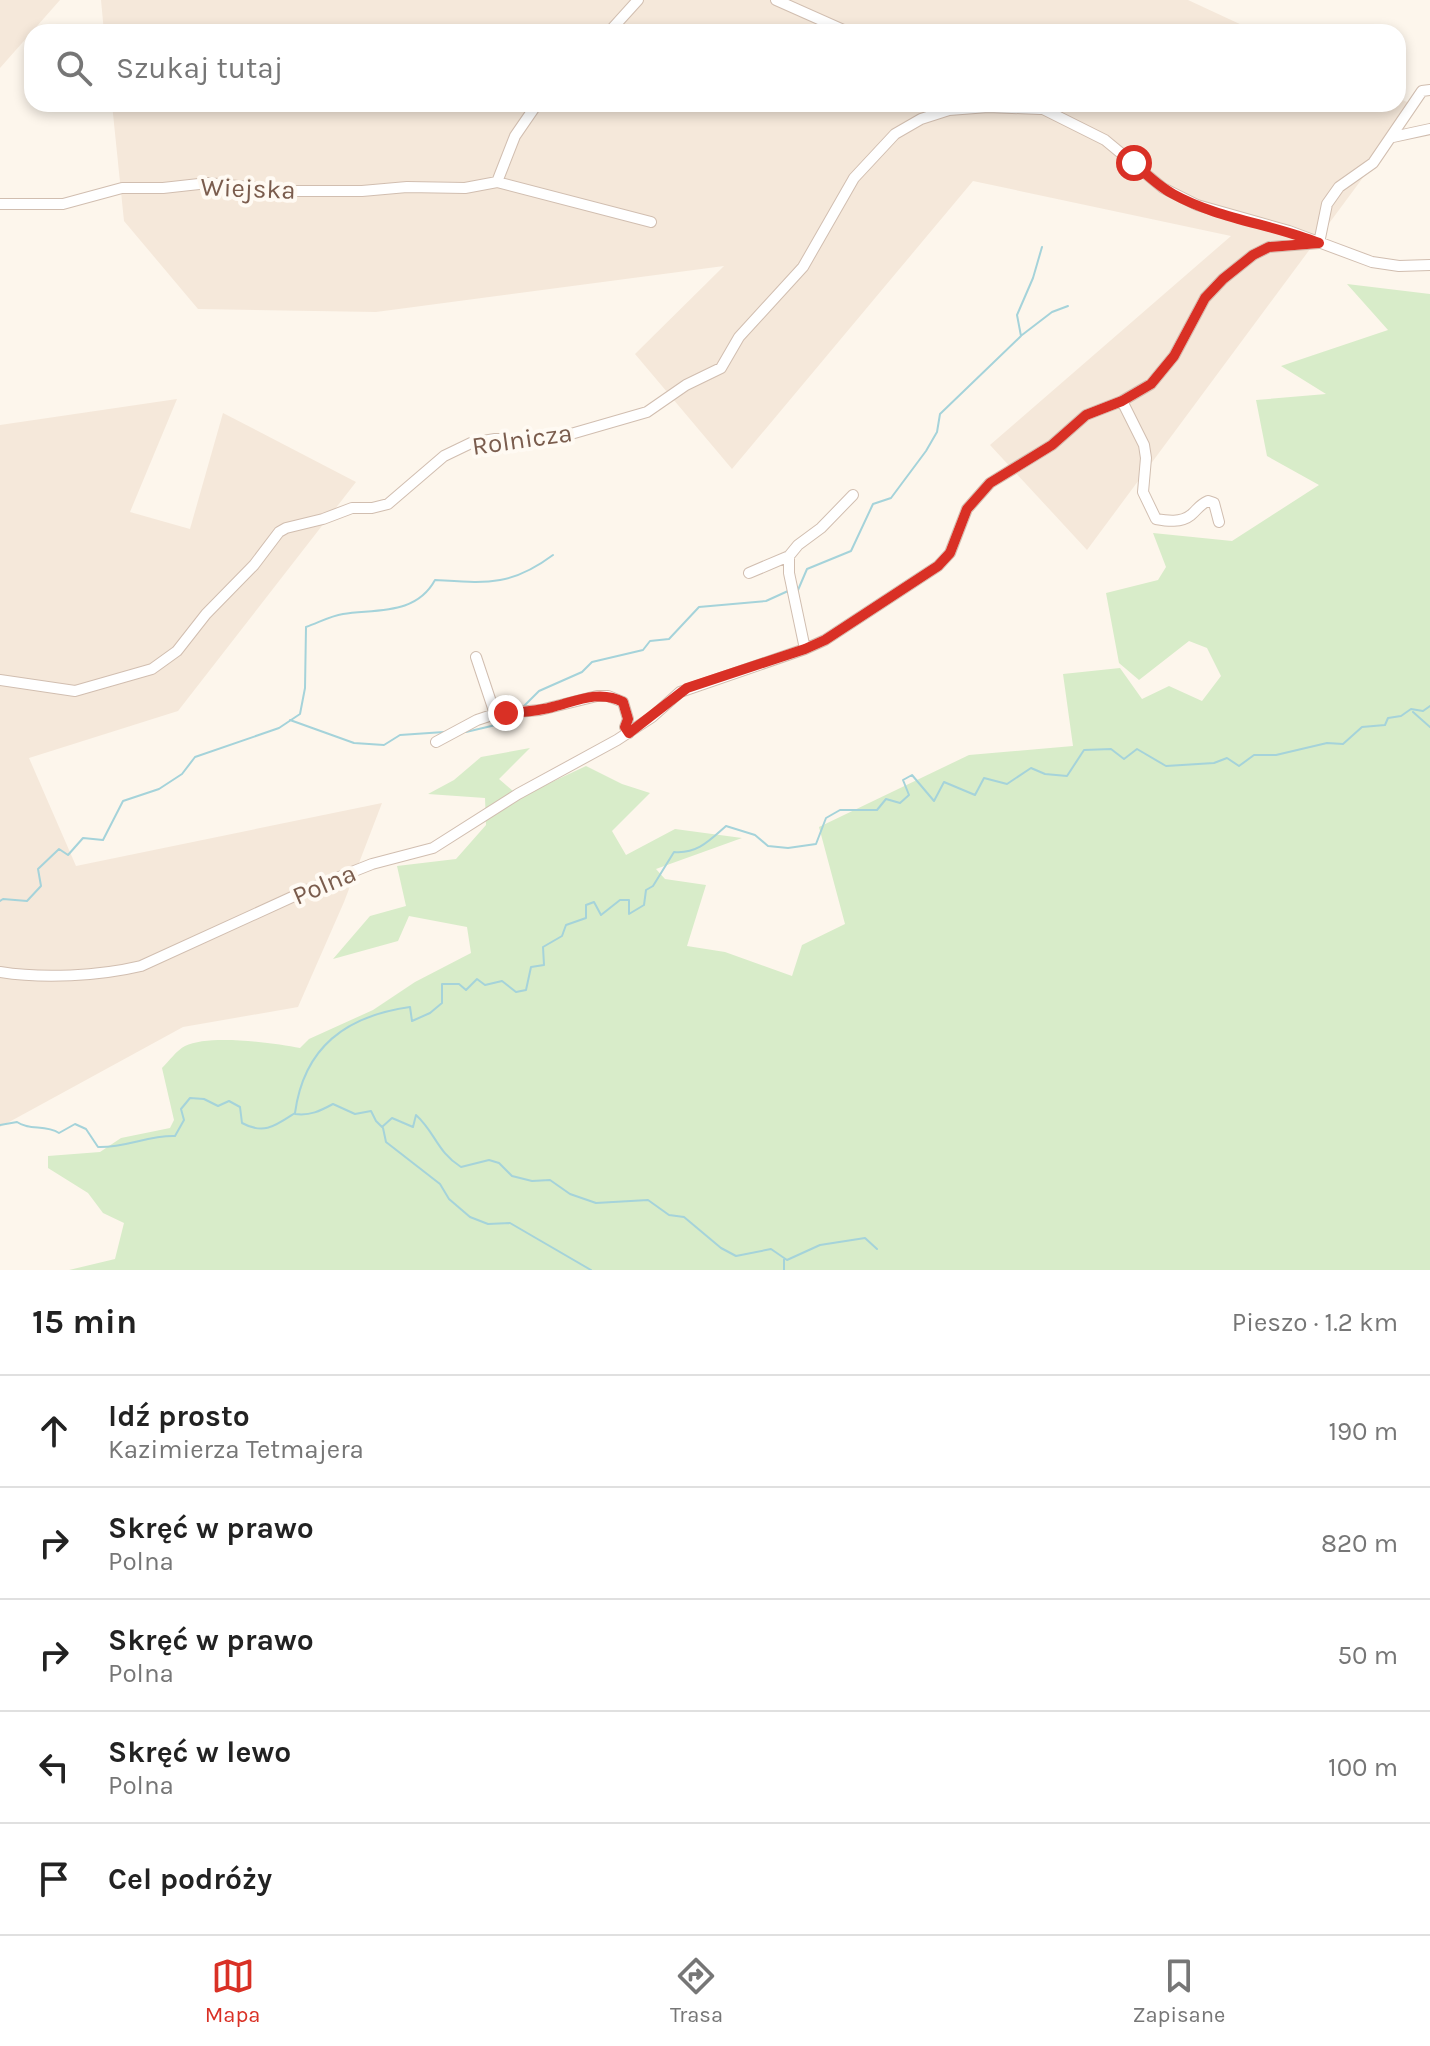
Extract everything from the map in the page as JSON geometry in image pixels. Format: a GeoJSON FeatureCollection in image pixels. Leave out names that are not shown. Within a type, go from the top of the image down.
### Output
{"type":"FeatureCollection","features":[{"type":"Feature","properties":{"kind":"street"},"geometry":{"type":"LineString","coordinates":[[616,24],[638,0]]}},
{"type":"Feature","properties":{"kind":"street"},"geometry":{"type":"LineString","coordinates":[[776,0],[830,24]]}},
{"type":"Feature","properties":{"kind":"street"},"geometry":{"type":"LineString","coordinates":[[1319,243],[1327,204],[1339,187],[1373,163],[1422,91],[1430,90]]}},
{"type":"Feature","properties":{"kind":"street"},"geometry":{"type":"LineString","coordinates":[[497,182],[515,136],[532,112]]}},
{"type":"Feature","properties":{"kind":"street","name":"Rolnicza"},"geometry":{"type":"LineString","coordinates":[[0,680],[75,691],[152,669],[177,651],[206,614],[254,565],[279,532],[286,528],[352,508],[388,504],[444,456],[471,443],[495,439],[557,438],[647,412],[686,385],[721,368],[739,337],[812,255],[854,178],[895,134],[921,119],[943,112]]}},
{"type":"Feature","properties":{"kind":"street"},"geometry":{"type":"LineString","coordinates":[[1049,112],[1105,140],[1163,188],[1216,212],[1289,231],[1382,264],[1430,265]]}},
{"type":"Feature","properties":{"kind":"street"},"geometry":{"type":"LineString","coordinates":[[1393,137],[1430,129]]}},
{"type":"Feature","properties":{"kind":"street","name":"Wiejska"},"geometry":{"type":"LineString","coordinates":[[0,204],[63,204],[122,188],[216,183],[290,191],[362,191],[407,187],[465,188],[497,182],[651,222]]}},
{"type":"Feature","properties":{"kind":"street","name":"Polna"},"geometry":{"type":"LineString","coordinates":[[0,972],[58,975],[141,966],[343,875],[384,860],[433,848],[518,794],[629,733],[687,688],[805,649],[864,616],[907,584],[938,566],[950,553],[967,509],[990,483],[1052,445],[1086,415],[1143,390],[1174,356],[1205,298],[1235,269],[1269,247],[1319,243]]}},
{"type":"Feature","properties":{"kind":"street"},"geometry":{"type":"LineString","coordinates":[[1122,401],[1144,445],[1143,492],[1156,519],[1179,521],[1208,501],[1214,503],[1219,522]]}},
{"type":"Feature","properties":{"kind":"street"},"geometry":{"type":"LineString","coordinates":[[749,573],[789,556],[853,495]]}},
{"type":"Feature","properties":{"kind":"street"},"geometry":{"type":"LineString","coordinates":[[789,556],[789,573],[805,649]]}},
{"type":"Feature","properties":{"kind":"street"},"geometry":{"type":"LineString","coordinates":[[476,657],[495,714]]}},
{"type":"Feature","properties":{"kind":"street"},"geometry":{"type":"LineString","coordinates":[[436,742],[495,714],[524,712],[608,696],[623,702],[628,719],[625,727],[629,733]]}},
{"type":"Feature","properties":{"kind":"shaded area"},"geometry":{"type":"Polygon","coordinates":[[[0,0],[60,0],[39,24],[24,24],[24,41],[0,68],[0,0]]]}},
{"type":"Feature","properties":{"kind":"shaded area"},"geometry":{"type":"Polygon","coordinates":[[[101,0],[1188,0],[1240,24],[103,24],[101,0]]]}},
{"type":"Feature","properties":{"kind":"shaded area"},"geometry":{"type":"Polygon","coordinates":[[[1406,102],[1416,106],[1087,550],[990,445],[1231,236],[973,181],[732,469],[635,354],[724,266],[376,312],[198,309],[124,221],[113,112],[1406,112],[1406,102]]]}},
{"type":"Feature","properties":{"kind":"shaded area"},"geometry":{"type":"Polygon","coordinates":[[[177,399],[130,512],[190,529],[223,413],[356,482],[178,711],[29,758],[76,866],[382,803],[344,902],[298,1007],[183,1027],[0,1127],[0,425],[177,399]]]}},
{"type":"Feature","properties":{"kind":"green space"},"geometry":{"type":"Polygon","coordinates":[[[1347,284],[1430,294],[1430,1270],[69,1270],[115,1259],[124,1223],[103,1213],[88,1193],[48,1168],[48,1156],[100,1152],[121,1138],[170,1128],[174,1120],[162,1068],[179,1050],[196,1042],[225,1040],[300,1048],[309,1039],[373,1010],[415,982],[471,953],[467,927],[409,916],[398,941],[333,959],[370,916],[406,906],[397,866],[456,859],[486,825],[485,798],[428,794],[454,780],[481,757],[530,748],[499,779],[520,797],[586,766],[622,784],[650,793],[612,831],[626,855],[675,829],[742,838],[656,869],[665,879],[706,885],[687,946],[725,952],[792,976],[802,945],[845,924],[819,827],[969,755],[1073,746],[1063,674],[1120,668],[1142,699],[1169,686],[1202,701],[1221,676],[1207,648],[1189,641],[1139,680],[1119,663],[1106,593],[1158,580],[1166,567],[1153,533],[1232,541],[1319,485],[1267,456],[1256,400],[1326,394],[1281,366],[1388,330],[1347,284]]]}},
{"type":"Feature","properties":{"kind":"waterway"},"geometry":{"type":"LineString","coordinates":[[798,590],[807,569],[851,551],[873,504],[891,498],[926,451],[937,432],[940,414],[1021,336],[1017,315],[1042,247]]}},
{"type":"Feature","properties":{"kind":"waterway"},"geometry":{"type":"LineString","coordinates":[[1022,335],[1052,312],[1068,306]]}},
{"type":"Feature","properties":{"kind":"waterway"},"geometry":{"type":"LineString","coordinates":[[0,901],[27,901],[41,886],[38,869],[59,849],[68,855],[83,838],[103,840],[123,801],[159,789],[182,774],[195,757],[279,728],[300,714],[305,688],[306,627],[338,615],[407,605],[427,591],[435,580],[483,582],[510,578],[553,555]]}},
{"type":"Feature","properties":{"kind":"waterway"},"geometry":{"type":"LineString","coordinates":[[523,707],[539,691],[582,672],[592,662],[643,650],[650,641],[669,639],[699,607],[766,601],[788,591]]}},
{"type":"Feature","properties":{"kind":"waterway"},"geometry":{"type":"LineString","coordinates":[[0,1125],[17,1122],[59,1133],[75,1124],[86,1129],[98,1147],[118,1146],[175,1136],[184,1120],[181,1109],[190,1098],[204,1099],[218,1106],[229,1101],[240,1107],[242,1123],[250,1127],[263,1129],[275,1125],[295,1113],[300,1090],[318,1053],[348,1027],[387,1011],[410,1007],[412,1021],[430,1013],[442,1003],[442,984],[459,984],[466,990],[477,979],[485,985],[502,981],[516,992],[526,990],[531,967],[544,965],[543,947],[562,936],[566,925],[586,918],[586,905],[594,902],[601,915],[620,900],[629,900],[629,914],[644,905],[646,890],[653,886],[674,852],[696,849],[726,826],[755,835],[768,846],[788,848],[816,844],[826,818],[840,810],[877,810],[886,799],[900,803],[909,795],[903,780],[912,775],[934,801],[944,782],[975,795],[984,778],[1007,784],[1031,768],[1045,774],[1067,776],[1084,750],[1111,749],[1124,759],[1137,749],[1166,766],[1214,763],[1227,758],[1239,766],[1254,755],[1276,755],[1327,743],[1343,744],[1362,727],[1385,725],[1388,718],[1401,716],[1411,709],[1423,711],[1430,706]]}},
{"type":"Feature","properties":{"kind":"waterway"},"geometry":{"type":"LineString","coordinates":[[1413,712],[1430,727]]}},
{"type":"Feature","properties":{"kind":"waterway"},"geometry":{"type":"LineString","coordinates":[[466,732],[504,723],[512,716]]}},
{"type":"Feature","properties":{"kind":"waterway"},"geometry":{"type":"LineString","coordinates":[[290,720],[354,743],[384,745],[400,735],[444,732]]}},
{"type":"Feature","properties":{"kind":"waterway"},"geometry":{"type":"LineString","coordinates":[[295,1114],[315,1112],[333,1104],[355,1114],[371,1111],[382,1127],[392,1118],[413,1127],[416,1115],[447,1155],[461,1167],[489,1160],[499,1163],[512,1176],[532,1181],[550,1180],[570,1194],[596,1203],[648,1200],[669,1215],[684,1217],[721,1248],[736,1256],[771,1249],[787,1260],[820,1245],[865,1238],[877,1249]]}},
{"type":"Feature","properties":{"kind":"waterway"},"geometry":{"type":"LineString","coordinates":[[383,1128],[386,1142],[440,1184],[449,1199],[470,1217],[488,1224],[510,1223],[591,1270]]}},
{"type":"Feature","properties":{"kind":"waterway"},"geometry":{"type":"LineString","coordinates":[[784,1259],[784,1270]]}},
{"type":"Feature","properties":{"kind":"route"},"geometry":{"type":"LineString","coordinates":[[506,713],[608,696],[623,702],[628,719],[625,727],[629,733],[687,688],[825,640],[938,566],[950,553],[961,519],[975,496],[990,483],[1052,445],[1086,415],[1122,401],[1151,384],[1174,356],[1205,298],[1235,269],[1269,247],[1319,243],[1289,231],[1216,212],[1177,196],[1134,163]]}}]}
